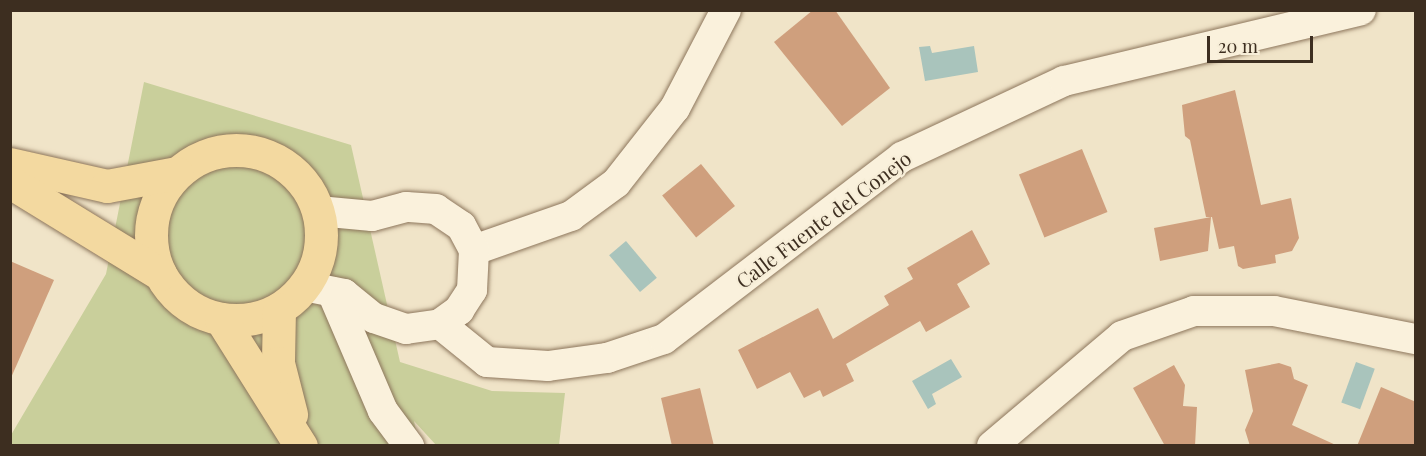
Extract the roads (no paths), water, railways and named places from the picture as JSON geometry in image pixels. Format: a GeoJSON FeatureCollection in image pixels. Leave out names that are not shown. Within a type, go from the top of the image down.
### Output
{"type":"FeatureCollection","features":[{"type":"Feature","properties":{"kind":"main road"},"geometry":{"type":"LineString","coordinates":[[10,182],[160,274],[182,300],[221,319],[241,320],[279,309],[318,289],[316,262],[321,237],[318,211],[307,188],[291,169],[246,149],[197,158],[177,173],[160,195],[151,221],[152,248],[160,274]]}},
{"type":"Feature","properties":{"kind":"main road"},"geometry":{"type":"LineString","coordinates":[[10,164],[107,186],[177,173]]}},
{"type":"Feature","properties":{"kind":"main road"},"geometry":{"type":"LineString","coordinates":[[279,309],[278,363],[299,442]]}},
{"type":"Feature","properties":{"kind":"main road"},"geometry":{"type":"LineString","coordinates":[[221,319],[299,442]]}},
{"type":"Feature","properties":{"kind":"street"},"geometry":{"type":"LineString","coordinates":[[474,250],[571,216],[616,183],[675,108],[726,10]]}},
{"type":"Feature","properties":{"kind":"street","name":"Calle Fuente del Conejo"},"geometry":{"type":"LineString","coordinates":[[440,324],[488,362],[548,366],[608,358],[664,339],[902,157],[1064,81],[1361,10]]}},
{"type":"Feature","properties":{"kind":"street"},"geometry":{"type":"LineString","coordinates":[[318,211],[372,216],[406,207],[436,209],[461,226],[474,250],[472,290],[459,310],[440,324],[406,329],[381,346],[371,380]]}},
{"type":"Feature","properties":{"kind":"street"},"geometry":{"type":"LineString","coordinates":[[318,289],[344,294],[374,318],[406,329]]}},
{"type":"Feature","properties":{"kind":"street"},"geometry":{"type":"LineString","coordinates":[[318,289],[371,380],[383,411],[408,446]]}},
{"type":"Feature","properties":{"kind":"street"},"geometry":{"type":"LineString","coordinates":[[992,446],[1122,336],[1194,311],[1274,311],[1416,339]]}},
{"type":"Feature","properties":{"kind":"water"},"geometry":{"type":"Polygon","coordinates":[[[930,46],[932,53],[974,46],[978,72],[925,81],[919,47],[930,46]]]}},
{"type":"Feature","properties":{"kind":"water"},"geometry":{"type":"Polygon","coordinates":[[[626,241],[657,278],[640,292],[609,255],[626,241]]]}},
{"type":"Feature","properties":{"kind":"water"},"geometry":{"type":"Polygon","coordinates":[[[951,359],[962,377],[932,394],[936,404],[928,409],[912,381],[951,359]]]}},
{"type":"Feature","properties":{"kind":"water"},"geometry":{"type":"Polygon","coordinates":[[[1356,362],[1375,369],[1360,409],[1341,402],[1356,362]]]}}]}
